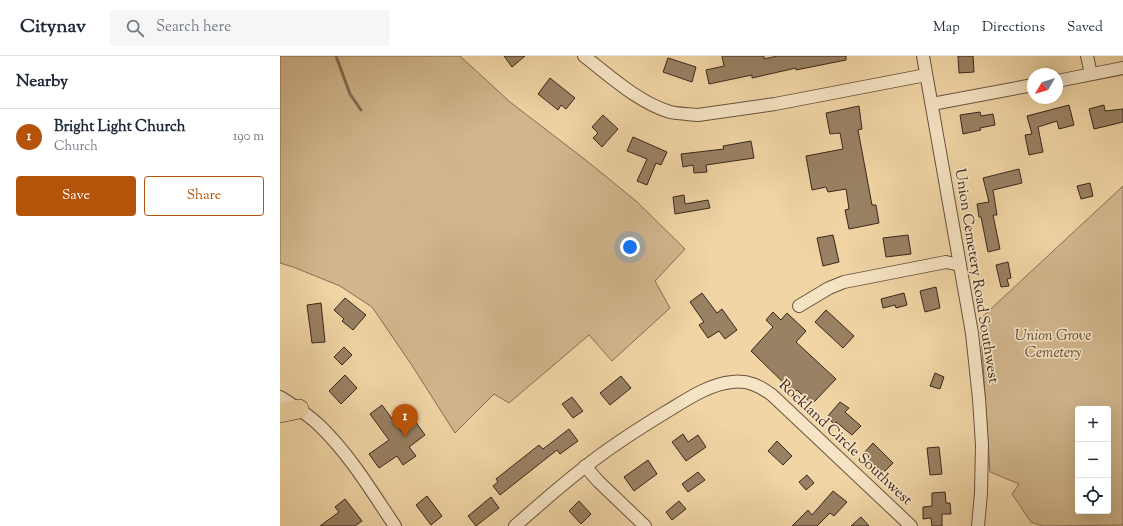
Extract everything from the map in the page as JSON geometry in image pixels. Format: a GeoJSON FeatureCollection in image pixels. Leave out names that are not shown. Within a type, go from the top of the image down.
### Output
{"type":"FeatureCollection","features":[{"type":"Feature","properties":{"kind":"main road"},"geometry":{"type":"LineString","coordinates":[[280,413],[299,409]]}},
{"type":"Feature","properties":{"kind":"street"},"geometry":{"type":"LineString","coordinates":[[584,56],[651,104],[671,112],[698,115],[775,104],[926,76]]}},
{"type":"Feature","properties":{"kind":"street","name":"Union Cemetery Road Southwest"},"geometry":{"type":"LineString","coordinates":[[923,56],[972,333],[982,445],[981,493],[978,526]]}},
{"type":"Feature","properties":{"kind":"street"},"geometry":{"type":"LineString","coordinates":[[1087,56],[1091,74]]}},
{"type":"Feature","properties":{"kind":"street"},"geometry":{"type":"LineString","coordinates":[[1063,80],[1123,68]]}},
{"type":"Feature","properties":{"kind":"street"},"geometry":{"type":"LineString","coordinates":[[932,104],[1027,86]]}},
{"type":"Feature","properties":{"kind":"street"},"geometry":{"type":"LineString","coordinates":[[799,306],[829,288],[844,282],[946,262],[960,265]]}},
{"type":"Feature","properties":{"kind":"street","name":"Rockland Circle Southwest"},"geometry":{"type":"LineString","coordinates":[[515,526],[586,466],[625,437],[682,402],[720,384],[740,381],[755,384],[772,395],[911,526]]}},
{"type":"Feature","properties":{"kind":"street"},"geometry":{"type":"LineString","coordinates":[[280,397],[319,424],[331,437],[356,468],[395,526]]}},
{"type":"Feature","properties":{"kind":"street"},"geometry":{"type":"LineString","coordinates":[[586,466],[598,481],[644,526]]}},
{"type":"Feature","properties":{"kind":"green space"},"geometry":{"type":"Polygon","coordinates":[[[280,56],[460,56],[510,102],[636,201],[685,249],[655,281],[670,308],[612,361],[589,335],[509,403],[494,394],[455,433],[411,364],[372,307],[340,286],[280,263],[280,56]]]}},
{"type":"Feature","properties":{"kind":"green space","name":"Union Grove Cemetery"},"geometry":{"type":"Polygon","coordinates":[[[1123,186],[1123,525],[1043,526],[1031,522],[1012,494],[1019,484],[990,472],[980,319],[1123,186]]]}},
{"type":"Feature","properties":{"kind":"building"},"geometry":{"type":"Polygon","coordinates":[[[504,56],[525,56],[512,67],[504,56]]]}},
{"type":"Feature","properties":{"kind":"building"},"geometry":{"type":"Polygon","coordinates":[[[722,56],[764,56],[764,59],[777,56],[846,56],[846,60],[796,70],[796,68],[752,78],[752,75],[709,84],[706,70],[724,66],[722,56]]]}},
{"type":"Feature","properties":{"kind":"building"},"geometry":{"type":"Polygon","coordinates":[[[958,56],[973,56],[974,72],[959,73],[958,56]]]}},
{"type":"Feature","properties":{"kind":"building"},"geometry":{"type":"Polygon","coordinates":[[[668,58],[696,67],[692,82],[663,72],[668,58]]]}},
{"type":"Feature","properties":{"kind":"building"},"geometry":{"type":"Polygon","coordinates":[[[550,78],[575,98],[566,109],[561,105],[558,110],[538,94],[550,78]]]}},
{"type":"Feature","properties":{"kind":"building"},"geometry":{"type":"Polygon","coordinates":[[[1069,105],[1074,125],[1059,129],[1057,121],[1038,127],[1043,152],[1029,155],[1025,135],[1032,134],[1027,116],[1069,105]]]}},
{"type":"Feature","properties":{"kind":"building"},"geometry":{"type":"Polygon","coordinates":[[[1104,105],[1105,111],[1123,109],[1123,122],[1094,129],[1089,109],[1104,105]]]}},
{"type":"Feature","properties":{"kind":"building"},"geometry":{"type":"Polygon","coordinates":[[[859,106],[862,129],[858,130],[872,205],[876,205],[879,223],[849,229],[845,210],[849,209],[846,189],[828,192],[826,187],[812,190],[806,156],[843,149],[840,133],[830,134],[826,113],[859,106]]]}},
{"type":"Feature","properties":{"kind":"building"},"geometry":{"type":"Polygon","coordinates":[[[980,112],[981,116],[993,114],[995,125],[963,134],[960,115],[980,112]]]}},
{"type":"Feature","properties":{"kind":"building"},"geometry":{"type":"Polygon","coordinates":[[[603,115],[618,129],[602,147],[593,138],[598,133],[592,127],[603,115]]]}},
{"type":"Feature","properties":{"kind":"building"},"geometry":{"type":"Polygon","coordinates":[[[633,137],[667,152],[661,165],[656,163],[647,185],[637,181],[647,159],[627,151],[633,137]]]}},
{"type":"Feature","properties":{"kind":"building"},"geometry":{"type":"Polygon","coordinates":[[[751,141],[754,158],[706,165],[707,172],[694,173],[693,165],[683,167],[681,154],[724,149],[723,146],[751,141]]]}},
{"type":"Feature","properties":{"kind":"building"},"geometry":{"type":"Polygon","coordinates":[[[1019,169],[1022,183],[993,190],[997,215],[993,215],[1000,249],[988,252],[977,204],[989,202],[983,178],[1019,169]]]}},
{"type":"Feature","properties":{"kind":"building"},"geometry":{"type":"Polygon","coordinates":[[[1090,183],[1093,196],[1081,199],[1077,186],[1090,183]]]}},
{"type":"Feature","properties":{"kind":"building"},"geometry":{"type":"Polygon","coordinates":[[[684,195],[685,204],[708,200],[710,208],[675,214],[673,197],[684,195]]]}},
{"type":"Feature","properties":{"kind":"building"},"geometry":{"type":"Polygon","coordinates":[[[833,235],[839,262],[823,266],[817,238],[833,235]]]}},
{"type":"Feature","properties":{"kind":"building"},"geometry":{"type":"Polygon","coordinates":[[[908,235],[911,254],[886,257],[883,238],[908,235]]]}},
{"type":"Feature","properties":{"kind":"building"},"geometry":{"type":"Polygon","coordinates":[[[1008,262],[1011,278],[1007,279],[1009,286],[1001,287],[996,265],[1008,262]]]}},
{"type":"Feature","properties":{"kind":"building"},"geometry":{"type":"Polygon","coordinates":[[[936,287],[940,308],[925,312],[920,291],[936,287]]]}},
{"type":"Feature","properties":{"kind":"building"},"geometry":{"type":"Polygon","coordinates":[[[702,293],[717,313],[722,309],[737,330],[725,339],[719,331],[708,338],[699,325],[704,322],[690,302],[702,293]]]}},
{"type":"Feature","properties":{"kind":"building"},"geometry":{"type":"Polygon","coordinates":[[[904,293],[907,305],[896,308],[895,305],[883,308],[881,299],[904,293]]]}},
{"type":"Feature","properties":{"kind":"building"},"geometry":{"type":"Polygon","coordinates":[[[345,298],[366,315],[353,330],[342,321],[344,319],[334,310],[345,298]]]}},
{"type":"Feature","properties":{"kind":"building"},"geometry":{"type":"Polygon","coordinates":[[[321,303],[325,342],[312,343],[307,305],[321,303]]]}},
{"type":"Feature","properties":{"kind":"building"},"geometry":{"type":"Polygon","coordinates":[[[826,310],[854,336],[843,348],[815,322],[826,310]]]}},
{"type":"Feature","properties":{"kind":"building"},"geometry":{"type":"Polygon","coordinates":[[[773,312],[781,320],[787,313],[806,331],[796,342],[836,379],[812,404],[797,390],[794,393],[751,351],[773,327],[766,320],[773,312]]]}},
{"type":"Feature","properties":{"kind":"building"},"geometry":{"type":"Polygon","coordinates":[[[344,347],[352,355],[342,365],[334,357],[344,347]]]}},
{"type":"Feature","properties":{"kind":"building"},"geometry":{"type":"Polygon","coordinates":[[[935,373],[944,377],[940,389],[930,386],[935,373]]]}},
{"type":"Feature","properties":{"kind":"building"},"geometry":{"type":"Polygon","coordinates":[[[345,375],[357,388],[341,404],[329,391],[345,375]]]}},
{"type":"Feature","properties":{"kind":"building"},"geometry":{"type":"Polygon","coordinates":[[[621,376],[631,388],[610,405],[600,393],[621,376]]]}},
{"type":"Feature","properties":{"kind":"building"},"geometry":{"type":"Polygon","coordinates":[[[572,397],[583,411],[573,418],[562,404],[572,397]]]}},
{"type":"Feature","properties":{"kind":"building"},"geometry":{"type":"Polygon","coordinates":[[[840,402],[849,408],[845,412],[861,426],[852,435],[836,422],[834,424],[827,417],[840,402]]]}},
{"type":"Feature","properties":{"kind":"building"},"geometry":{"type":"Polygon","coordinates":[[[382,405],[401,431],[415,421],[425,435],[409,447],[416,456],[403,465],[397,456],[379,468],[369,454],[389,440],[370,414],[382,405]]]}},
{"type":"Feature","properties":{"kind":"building"},"geometry":{"type":"Polygon","coordinates":[[[569,429],[578,441],[560,454],[557,450],[500,495],[493,486],[498,482],[496,479],[539,445],[543,449],[569,429]]]}},
{"type":"Feature","properties":{"kind":"building"},"geometry":{"type":"Polygon","coordinates":[[[683,434],[688,442],[698,435],[706,447],[686,461],[672,442],[683,434]]]}},
{"type":"Feature","properties":{"kind":"building"},"geometry":{"type":"Polygon","coordinates":[[[777,441],[792,456],[783,465],[768,451],[777,441]]]}},
{"type":"Feature","properties":{"kind":"building"},"geometry":{"type":"Polygon","coordinates":[[[873,443],[893,463],[883,473],[863,454],[873,443]]]}},
{"type":"Feature","properties":{"kind":"building"},"geometry":{"type":"Polygon","coordinates":[[[939,447],[942,474],[930,475],[927,448],[939,447]]]}},
{"type":"Feature","properties":{"kind":"building"},"geometry":{"type":"Polygon","coordinates":[[[648,460],[657,474],[634,491],[624,477],[648,460]]]}},
{"type":"Feature","properties":{"kind":"building"},"geometry":{"type":"Polygon","coordinates":[[[698,472],[705,480],[688,492],[682,484],[698,472]]]}},
{"type":"Feature","properties":{"kind":"building"},"geometry":{"type":"Polygon","coordinates":[[[807,475],[814,483],[806,490],[799,482],[807,475]]]}},
{"type":"Feature","properties":{"kind":"building"},"geometry":{"type":"Polygon","coordinates":[[[833,491],[847,502],[834,516],[830,513],[817,526],[792,526],[808,510],[812,515],[833,491]]]}},
{"type":"Feature","properties":{"kind":"building"},"geometry":{"type":"Polygon","coordinates":[[[945,492],[946,503],[950,503],[951,514],[942,514],[942,526],[932,526],[931,518],[923,519],[923,507],[932,506],[932,493],[945,492]]]}},
{"type":"Feature","properties":{"kind":"building"},"geometry":{"type":"Polygon","coordinates":[[[427,496],[442,516],[431,525],[416,505],[427,496]]]}},
{"type":"Feature","properties":{"kind":"building"},"geometry":{"type":"Polygon","coordinates":[[[491,497],[499,508],[476,526],[468,516],[491,497]]]}},
{"type":"Feature","properties":{"kind":"building"},"geometry":{"type":"Polygon","coordinates":[[[345,499],[362,521],[355,526],[320,526],[339,512],[335,507],[345,499]]]}},
{"type":"Feature","properties":{"kind":"building"},"geometry":{"type":"Polygon","coordinates":[[[579,501],[591,514],[581,524],[569,511],[579,501]]]}},
{"type":"Feature","properties":{"kind":"building"},"geometry":{"type":"Polygon","coordinates":[[[679,501],[686,509],[672,520],[666,512],[679,501]]]}},
{"type":"Feature","properties":{"kind":"building"},"geometry":{"type":"Polygon","coordinates":[[[861,517],[869,526],[851,526],[861,517]]]}},
{"type":"Feature","properties":{"kind":"waterway"},"geometry":{"type":"LineString","coordinates":[[336,56],[350,94],[361,110]]}},
{"type":"Feature","properties":{"kind":"place","name":"Bright Light Church"},"geometry":{"type":"Point","coordinates":[405,437]}}]}
